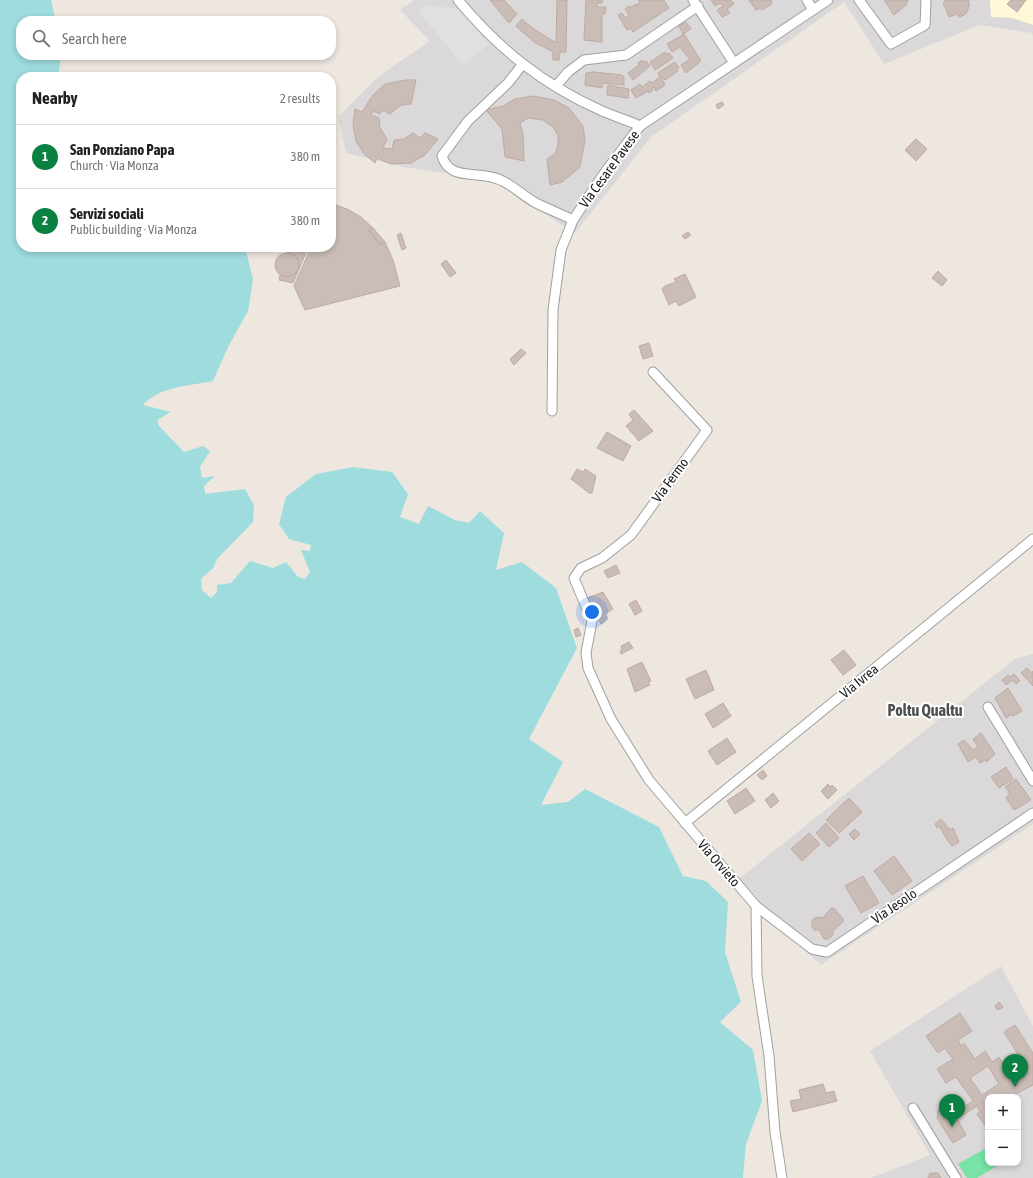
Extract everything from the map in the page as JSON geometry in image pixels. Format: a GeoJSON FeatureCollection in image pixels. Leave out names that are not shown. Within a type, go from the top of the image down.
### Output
{"type":"FeatureCollection","features":[{"type":"Feature","properties":{"kind":"street"},"geometry":{"type":"LineString","coordinates":[[458,0],[484,31],[522,65],[600,110],[640,126]]}},
{"type":"Feature","properties":{"kind":"street"},"geometry":{"type":"LineString","coordinates":[[807,0],[813,10]]}},
{"type":"Feature","properties":{"kind":"street","name":"Via Cesare Pavese"},"geometry":{"type":"LineString","coordinates":[[552,411],[553,310],[561,250],[573,220],[605,172],[640,126],[828,0]]}},
{"type":"Feature","properties":{"kind":"street"},"geometry":{"type":"LineString","coordinates":[[859,0],[890,44],[925,25],[926,0]]}},
{"type":"Feature","properties":{"kind":"street"},"geometry":{"type":"LineString","coordinates":[[556,86],[568,72],[584,60],[626,56],[695,3],[734,63]]}},
{"type":"Feature","properties":{"kind":"street"},"geometry":{"type":"LineString","coordinates":[[522,65],[508,83],[468,121],[442,156],[444,164],[454,172],[491,177],[501,180],[536,202],[573,220]]}},
{"type":"Feature","properties":{"kind":"street","name":"Via Fermo"},"geometry":{"type":"LineString","coordinates":[[574,578],[581,568],[602,558],[631,535],[707,430],[653,372]]}},
{"type":"Feature","properties":{"kind":"street","name":"Via Ivrea"},"geometry":{"type":"LineString","coordinates":[[685,823],[1033,539]]}},
{"type":"Feature","properties":{"kind":"street","name":"Via Orvieto"},"geometry":{"type":"LineString","coordinates":[[574,578],[592,621],[591,636],[586,653],[588,668],[611,719],[649,780],[756,906]]}},
{"type":"Feature","properties":{"kind":"street"},"geometry":{"type":"LineString","coordinates":[[988,707],[1033,781]]}},
{"type":"Feature","properties":{"kind":"street","name":"Via Jesolo"},"geometry":{"type":"LineString","coordinates":[[756,906],[812,949],[827,952],[1033,813]]}},
{"type":"Feature","properties":{"kind":"street"},"geometry":{"type":"LineString","coordinates":[[756,906],[757,976],[769,1056],[775,1132],[782,1178]]}},
{"type":"Feature","properties":{"kind":"street"},"geometry":{"type":"LineString","coordinates":[[913,1108],[956,1178]]}},
{"type":"Feature","properties":{"kind":"street"},"geometry":{"type":"LineString","coordinates":[[775,1132],[775,1178]]}},
{"type":"Feature","properties":{"kind":"shaded area"},"geometry":{"type":"Polygon","coordinates":[[[414,0],[1033,0],[1033,36],[1032,33],[980,25],[884,64],[844,2],[651,137],[575,233],[491,180],[404,167],[346,153],[338,117],[379,76],[430,41],[400,10],[414,0]]]}},
{"type":"Feature","properties":{"kind":"shaded area"},"geometry":{"type":"Polygon","coordinates":[[[990,0],[1033,0],[1033,25],[1012,18],[991,17],[990,0]]]}},
{"type":"Feature","properties":{"kind":"shaded area"},"geometry":{"type":"Polygon","coordinates":[[[429,5],[457,9],[489,44],[463,65],[417,10],[429,5]]]}},
{"type":"Feature","properties":{"kind":"shaded area"},"geometry":{"type":"Polygon","coordinates":[[[1033,654],[1033,824],[821,965],[731,885],[1015,659],[1033,654]]]}},
{"type":"Feature","properties":{"kind":"shaded area"},"geometry":{"type":"Polygon","coordinates":[[[1001,966],[1033,1026],[1033,1178],[871,1178],[930,1155],[870,1051],[1001,966]]]}},
{"type":"Feature","properties":{"kind":"green space"},"geometry":{"type":"Polygon","coordinates":[[[985,1149],[985,1166],[997,1166],[977,1178],[967,1178],[958,1164],[985,1149]]]}},
{"type":"Feature","properties":{"kind":"water"},"geometry":{"type":"Polygon","coordinates":[[[0,0],[51,0],[55,16],[16,16],[16,60],[60,60],[59,72],[16,72],[16,252],[246,252],[253,279],[248,311],[228,347],[213,381],[166,390],[150,399],[143,405],[171,412],[157,420],[159,426],[184,452],[203,446],[210,451],[200,467],[202,478],[215,476],[204,486],[205,494],[245,489],[254,505],[253,522],[218,558],[213,568],[201,579],[202,590],[211,598],[217,592],[217,585],[231,583],[250,561],[273,568],[286,562],[298,577],[305,579],[310,572],[301,550],[310,551],[311,545],[289,539],[279,524],[286,497],[316,474],[353,467],[392,472],[408,494],[400,517],[419,524],[428,506],[455,520],[469,523],[480,511],[504,533],[496,570],[522,562],[556,588],[577,648],[529,739],[563,762],[541,805],[568,802],[585,789],[659,827],[683,876],[706,881],[728,902],[725,952],[741,1002],[720,1022],[753,1050],[762,1101],[746,1144],[743,1178],[0,1178],[0,0]]]}},
{"type":"Feature","properties":{"kind":"building"},"geometry":{"type":"Polygon","coordinates":[[[490,0],[504,0],[517,14],[509,23],[490,0]]]}},
{"type":"Feature","properties":{"kind":"building"},"geometry":{"type":"Polygon","coordinates":[[[557,0],[567,0],[566,52],[560,52],[559,60],[553,60],[553,52],[534,42],[516,26],[522,19],[531,27],[556,43],[557,0]]]}},
{"type":"Feature","properties":{"kind":"building"},"geometry":{"type":"Polygon","coordinates":[[[586,0],[602,0],[602,3],[597,3],[597,7],[606,7],[605,14],[602,14],[602,42],[584,40],[586,0]]]}},
{"type":"Feature","properties":{"kind":"building"},"geometry":{"type":"Polygon","coordinates":[[[638,0],[664,0],[669,8],[633,32],[631,28],[627,30],[618,15],[622,13],[625,18],[629,15],[625,9],[636,4],[636,6],[640,2],[638,0]]]}},
{"type":"Feature","properties":{"kind":"building"},"geometry":{"type":"Polygon","coordinates":[[[711,0],[731,0],[734,4],[727,9],[730,13],[722,17],[717,10],[723,6],[720,3],[715,6],[711,0]]]}},
{"type":"Feature","properties":{"kind":"building"},"geometry":{"type":"Polygon","coordinates":[[[749,0],[771,0],[772,4],[762,10],[760,8],[756,10],[749,0]]]}},
{"type":"Feature","properties":{"kind":"building"},"geometry":{"type":"Polygon","coordinates":[[[884,0],[908,0],[906,5],[894,15],[884,0]]]}},
{"type":"Feature","properties":{"kind":"building"},"geometry":{"type":"Polygon","coordinates":[[[945,0],[969,0],[968,3],[970,4],[966,14],[959,17],[958,14],[949,17],[943,4],[945,0]]]}},
{"type":"Feature","properties":{"kind":"building"},"geometry":{"type":"Polygon","coordinates":[[[1011,0],[1026,0],[1017,12],[1007,4],[1011,0]]]}},
{"type":"Feature","properties":{"kind":"building"},"geometry":{"type":"Polygon","coordinates":[[[686,22],[691,29],[683,34],[679,26],[686,22]]]}},
{"type":"Feature","properties":{"kind":"building"},"geometry":{"type":"Polygon","coordinates":[[[684,34],[701,61],[686,73],[681,65],[690,59],[681,49],[681,46],[672,52],[667,44],[684,34]]]}},
{"type":"Feature","properties":{"kind":"building"},"geometry":{"type":"Polygon","coordinates":[[[665,52],[667,54],[669,53],[673,58],[655,70],[650,62],[665,52]]]}},
{"type":"Feature","properties":{"kind":"building"},"geometry":{"type":"Polygon","coordinates":[[[642,60],[644,62],[646,61],[650,66],[633,80],[628,73],[639,65],[638,63],[642,60]]]}},
{"type":"Feature","properties":{"kind":"building"},"geometry":{"type":"Polygon","coordinates":[[[675,62],[679,68],[676,69],[678,71],[665,80],[663,78],[662,79],[665,85],[656,91],[654,87],[649,93],[648,91],[636,98],[631,90],[640,84],[642,87],[650,81],[652,83],[660,77],[658,73],[675,62]]]}},
{"type":"Feature","properties":{"kind":"building"},"geometry":{"type":"Polygon","coordinates":[[[593,72],[622,75],[624,77],[624,85],[602,83],[602,88],[585,85],[586,73],[593,72]]]}},
{"type":"Feature","properties":{"kind":"building"},"geometry":{"type":"Polygon","coordinates":[[[406,80],[416,80],[411,104],[401,105],[390,114],[382,110],[380,114],[373,111],[371,115],[379,118],[380,128],[387,139],[383,148],[392,149],[394,140],[404,139],[413,133],[420,138],[425,133],[438,139],[425,155],[411,163],[391,164],[377,158],[375,163],[364,154],[356,141],[353,124],[355,109],[362,112],[373,95],[385,84],[406,80]]]}},
{"type":"Feature","properties":{"kind":"building"},"geometry":{"type":"Polygon","coordinates":[[[608,85],[629,89],[628,98],[607,95],[608,85]]]}},
{"type":"Feature","properties":{"kind":"building"},"geometry":{"type":"Polygon","coordinates":[[[533,96],[554,100],[569,108],[583,126],[585,140],[580,167],[562,182],[550,185],[547,159],[555,154],[558,145],[558,135],[553,127],[543,120],[528,118],[520,123],[523,134],[524,161],[505,157],[502,129],[486,110],[503,106],[515,99],[533,96]]]}},
{"type":"Feature","properties":{"kind":"building"},"geometry":{"type":"Polygon","coordinates":[[[722,102],[724,105],[718,109],[716,105],[722,102]]]}},
{"type":"Feature","properties":{"kind":"building"},"geometry":{"type":"Polygon","coordinates":[[[916,139],[927,149],[916,161],[905,150],[916,139]]]}},
{"type":"Feature","properties":{"kind":"building"},"geometry":{"type":"Polygon","coordinates":[[[336,205],[361,217],[373,228],[369,231],[381,245],[385,242],[393,260],[400,286],[305,310],[294,286],[309,252],[336,252],[336,205]]]}},
{"type":"Feature","properties":{"kind":"building"},"geometry":{"type":"Polygon","coordinates":[[[373,228],[385,242],[381,245],[369,231],[373,228]]]}},
{"type":"Feature","properties":{"kind":"building"},"geometry":{"type":"Polygon","coordinates":[[[688,232],[691,235],[685,239],[682,236],[688,232]]]}},
{"type":"Feature","properties":{"kind":"building"},"geometry":{"type":"Polygon","coordinates":[[[401,233],[406,248],[402,250],[397,235],[401,233]]]}},
{"type":"Feature","properties":{"kind":"building"},"geometry":{"type":"Polygon","coordinates":[[[298,252],[306,252],[305,255],[298,252]]]}},
{"type":"Feature","properties":{"kind":"building"},"geometry":{"type":"Polygon","coordinates":[[[299,252],[305,255],[293,283],[279,280],[280,275],[286,277],[292,276],[297,272],[299,266],[293,255],[287,253],[299,252]]]}},
{"type":"Feature","properties":{"kind":"building"},"geometry":{"type":"Polygon","coordinates":[[[287,253],[295,257],[299,265],[295,273],[287,277],[279,273],[275,265],[279,257],[287,253]]]}},
{"type":"Feature","properties":{"kind":"building"},"geometry":{"type":"Polygon","coordinates":[[[446,260],[456,273],[450,277],[441,264],[446,260]]]}},
{"type":"Feature","properties":{"kind":"building"},"geometry":{"type":"Polygon","coordinates":[[[938,271],[947,280],[942,286],[932,278],[938,271]]]}},
{"type":"Feature","properties":{"kind":"building"},"geometry":{"type":"Polygon","coordinates":[[[685,274],[696,297],[679,306],[676,301],[669,305],[662,289],[665,286],[676,282],[674,279],[685,274]]]}},
{"type":"Feature","properties":{"kind":"building"},"geometry":{"type":"Polygon","coordinates":[[[649,343],[653,356],[643,359],[639,346],[649,343]]]}},
{"type":"Feature","properties":{"kind":"building"},"geometry":{"type":"Polygon","coordinates":[[[521,349],[526,353],[514,365],[510,359],[521,349]]]}},
{"type":"Feature","properties":{"kind":"building"},"geometry":{"type":"Polygon","coordinates":[[[634,410],[653,431],[639,441],[626,426],[633,420],[629,414],[634,410]]]}},
{"type":"Feature","properties":{"kind":"building"},"geometry":{"type":"Polygon","coordinates":[[[607,432],[631,446],[623,461],[597,448],[607,432]]]}},
{"type":"Feature","properties":{"kind":"building"},"geometry":{"type":"Polygon","coordinates":[[[577,469],[583,472],[585,469],[596,476],[592,493],[589,493],[571,479],[577,469]]]}},
{"type":"Feature","properties":{"kind":"building"},"geometry":{"type":"Polygon","coordinates":[[[616,565],[620,573],[608,578],[604,571],[616,565]]]}},
{"type":"Feature","properties":{"kind":"building"},"geometry":{"type":"Polygon","coordinates":[[[603,592],[613,609],[605,614],[608,619],[601,624],[587,598],[603,592]]]}},
{"type":"Feature","properties":{"kind":"building"},"geometry":{"type":"Polygon","coordinates":[[[636,600],[642,611],[635,615],[629,604],[636,600]]]}},
{"type":"Feature","properties":{"kind":"building"},"geometry":{"type":"Polygon","coordinates":[[[578,628],[581,635],[576,637],[574,630],[578,628]]]}},
{"type":"Feature","properties":{"kind":"building"},"geometry":{"type":"Polygon","coordinates":[[[629,642],[633,648],[621,654],[621,646],[629,642]]]}},
{"type":"Feature","properties":{"kind":"building"},"geometry":{"type":"Polygon","coordinates":[[[844,650],[856,665],[843,675],[831,660],[844,650]]]}},
{"type":"Feature","properties":{"kind":"building"},"geometry":{"type":"Polygon","coordinates":[[[642,662],[651,681],[648,682],[650,685],[635,692],[627,669],[642,662]]]}},
{"type":"Feature","properties":{"kind":"building"},"geometry":{"type":"Polygon","coordinates":[[[1027,668],[1032,673],[1033,671],[1033,686],[1021,673],[1027,668]]]}},
{"type":"Feature","properties":{"kind":"building"},"geometry":{"type":"Polygon","coordinates":[[[706,670],[714,690],[695,699],[686,679],[706,670]]]}},
{"type":"Feature","properties":{"kind":"building"},"geometry":{"type":"Polygon","coordinates":[[[1014,674],[1020,681],[1016,684],[1012,680],[1006,685],[1002,680],[1008,675],[1010,677],[1014,674]]]}},
{"type":"Feature","properties":{"kind":"building"},"geometry":{"type":"Polygon","coordinates":[[[1008,688],[1022,711],[1013,716],[1012,714],[1006,718],[995,698],[1008,688]]]}},
{"type":"Feature","properties":{"kind":"building"},"geometry":{"type":"Polygon","coordinates":[[[723,703],[731,716],[713,728],[705,714],[723,703]]]}},
{"type":"Feature","properties":{"kind":"building"},"geometry":{"type":"Polygon","coordinates":[[[981,733],[995,754],[987,762],[985,760],[980,763],[976,757],[968,762],[958,744],[964,740],[973,750],[978,747],[973,739],[981,733]]]}},
{"type":"Feature","properties":{"kind":"building"},"geometry":{"type":"Polygon","coordinates":[[[727,738],[736,752],[717,765],[708,751],[727,738]]]}},
{"type":"Feature","properties":{"kind":"building"},"geometry":{"type":"Polygon","coordinates":[[[1006,767],[1013,779],[999,788],[991,777],[1006,767]]]}},
{"type":"Feature","properties":{"kind":"building"},"geometry":{"type":"Polygon","coordinates":[[[763,770],[767,776],[762,780],[757,775],[763,770]]]}},
{"type":"Feature","properties":{"kind":"building"},"geometry":{"type":"Polygon","coordinates":[[[1016,779],[1031,800],[1014,810],[1006,798],[1010,793],[1005,787],[1016,779]]]}},
{"type":"Feature","properties":{"kind":"building"},"geometry":{"type":"Polygon","coordinates":[[[828,784],[830,787],[832,785],[837,790],[828,799],[821,791],[828,784]]]}},
{"type":"Feature","properties":{"kind":"building"},"geometry":{"type":"Polygon","coordinates":[[[746,788],[755,801],[735,814],[727,801],[746,788]]]}},
{"type":"Feature","properties":{"kind":"building"},"geometry":{"type":"Polygon","coordinates":[[[773,793],[779,801],[771,808],[765,800],[773,793]]]}},
{"type":"Feature","properties":{"kind":"building"},"geometry":{"type":"Polygon","coordinates":[[[849,798],[862,812],[839,833],[826,820],[849,798]]]}},
{"type":"Feature","properties":{"kind":"building"},"geometry":{"type":"Polygon","coordinates":[[[941,819],[950,830],[953,828],[959,842],[952,846],[939,826],[937,828],[935,824],[941,819]]]}},
{"type":"Feature","properties":{"kind":"building"},"geometry":{"type":"Polygon","coordinates":[[[826,823],[839,838],[829,847],[816,833],[826,823]]]}},
{"type":"Feature","properties":{"kind":"building"},"geometry":{"type":"Polygon","coordinates":[[[855,829],[860,834],[854,840],[849,834],[855,829]]]}},
{"type":"Feature","properties":{"kind":"building"},"geometry":{"type":"Polygon","coordinates":[[[809,833],[820,844],[802,861],[791,849],[809,833]]]}},
{"type":"Feature","properties":{"kind":"building"},"geometry":{"type":"Polygon","coordinates":[[[894,856],[912,881],[892,895],[874,871],[894,856]]]}},
{"type":"Feature","properties":{"kind":"building"},"geometry":{"type":"Polygon","coordinates":[[[863,876],[879,903],[861,913],[845,886],[863,876]]]}},
{"type":"Feature","properties":{"kind":"building"},"geometry":{"type":"Polygon","coordinates":[[[831,908],[834,908],[843,919],[843,922],[833,931],[833,935],[828,939],[824,939],[819,930],[814,930],[812,920],[817,917],[823,918],[831,908]]]}},
{"type":"Feature","properties":{"kind":"building"},"geometry":{"type":"Polygon","coordinates":[[[999,1002],[1003,1007],[998,1010],[995,1006],[999,1002]]]}},
{"type":"Feature","properties":{"kind":"building"},"geometry":{"type":"Polygon","coordinates":[[[960,1013],[972,1031],[958,1040],[961,1046],[964,1043],[975,1059],[985,1051],[992,1062],[999,1057],[1011,1077],[1026,1067],[1004,1032],[1015,1025],[1033,1053],[1033,1085],[1016,1094],[985,1094],[985,1126],[977,1114],[980,1112],[977,1106],[958,1118],[952,1109],[945,1105],[955,1099],[961,1109],[973,1101],[956,1077],[946,1083],[937,1069],[953,1059],[945,1048],[938,1053],[926,1036],[960,1013]],[[988,1066],[970,1078],[982,1095],[999,1084],[988,1066]]]}},
{"type":"Feature","properties":{"kind":"building"},"geometry":{"type":"Polygon","coordinates":[[[823,1084],[826,1093],[834,1091],[837,1101],[793,1112],[790,1101],[801,1099],[799,1090],[823,1084]]]}},
{"type":"Feature","properties":{"kind":"building"},"geometry":{"type":"Polygon","coordinates":[[[945,1105],[952,1109],[966,1135],[953,1143],[937,1118],[938,1110],[945,1105]]]}},
{"type":"Feature","properties":{"kind":"building"},"geometry":{"type":"Polygon","coordinates":[[[930,1173],[938,1173],[941,1178],[928,1178],[930,1173]]]}},
{"type":"Feature","properties":{"kind":"place","name":"Servizi sociali"},"geometry":{"type":"Point","coordinates":[1015,1087]}},
{"type":"Feature","properties":{"kind":"place","name":"San Ponziano Papa"},"geometry":{"type":"Point","coordinates":[952,1127]}},
{"type":"Feature","properties":{"kind":"district","name":"Poltu Qualtu"},"geometry":{"type":"Point","coordinates":[925,710]}}]}
